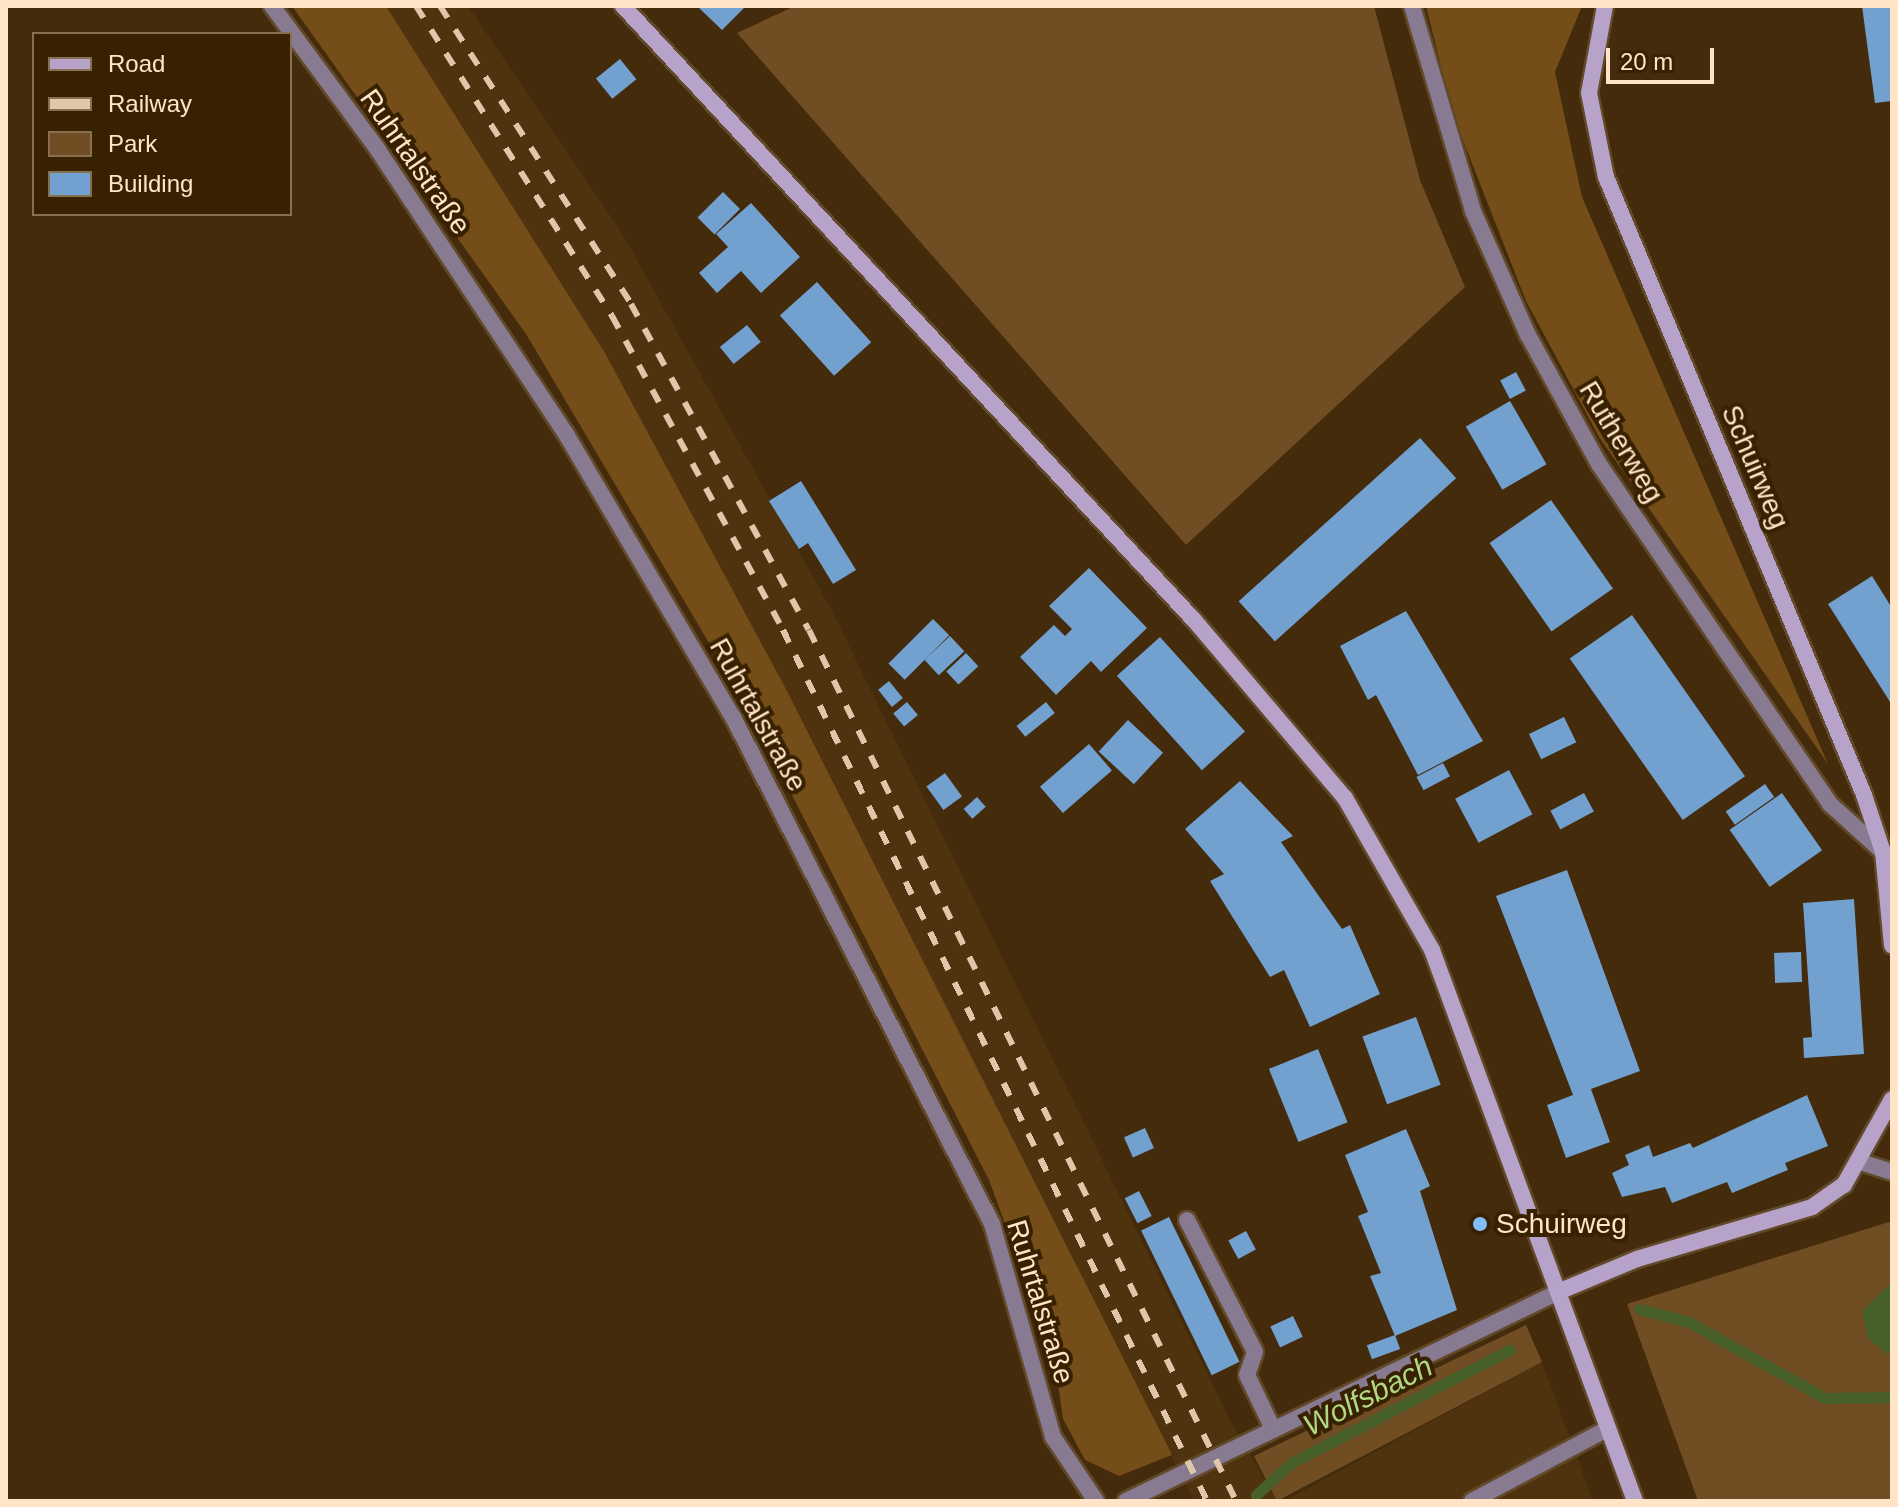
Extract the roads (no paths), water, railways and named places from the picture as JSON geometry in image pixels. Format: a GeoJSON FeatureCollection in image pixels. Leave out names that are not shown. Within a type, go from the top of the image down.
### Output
{"type":"FeatureCollection","features":[{"type":"Feature","properties":{"kind":"main road"},"geometry":{"type":"LineString","coordinates":[[623,6],[1194,620],[1345,798],[1432,950],[1635,1501]]}},
{"type":"Feature","properties":{"kind":"main road","name":"Schuirweg"},"geometry":{"type":"LineString","coordinates":[[1605,6],[1589,93],[1606,177],[1883,852],[1892,946]]}},
{"type":"Feature","properties":{"kind":"main road"},"geometry":{"type":"LineString","coordinates":[[1558,1292],[1637,1259],[1812,1207],[1844,1185],[1861,1162],[1892,1099]]}},
{"type":"Feature","properties":{"kind":"street","name":"Ruhrtalstraße"},"geometry":{"type":"LineString","coordinates":[[272,6],[291,32]]}},
{"type":"Feature","properties":{"kind":"street","name":"Rutherweg"},"geometry":{"type":"LineString","coordinates":[[1412,6],[1473,211],[1528,335],[1599,464],[1830,804],[1883,852]]}},
{"type":"Feature","properties":{"kind":"street","name":"Ruhrtalstraße"},"geometry":{"type":"LineString","coordinates":[[292,33],[378,150],[566,434],[733,717],[992,1224],[1053,1437],[1096,1501]]}},
{"type":"Feature","properties":{"kind":"street"},"geometry":{"type":"LineString","coordinates":[[1861,1162],[1892,1172]]}},
{"type":"Feature","properties":{"kind":"street"},"geometry":{"type":"LineString","coordinates":[[1187,1220],[1255,1352],[1247,1375],[1272,1427]]}},
{"type":"Feature","properties":{"kind":"street"},"geometry":{"type":"LineString","coordinates":[[1126,1501],[1272,1427],[1558,1292]]}},
{"type":"Feature","properties":{"kind":"street"},"geometry":{"type":"LineString","coordinates":[[1472,1501],[1607,1429]]}},
{"type":"Feature","properties":{"kind":"waterway","name":"Wolfsbach"},"geometry":{"type":"LineString","coordinates":[[1639,1309],[1689,1322],[1825,1398],[1892,1397]]}},
{"type":"Feature","properties":{"kind":"waterway","name":"Wolfsbach"},"geometry":{"type":"LineString","coordinates":[[1256,1495],[1291,1463],[1509,1350]]}},
{"type":"Feature","properties":{"kind":"railway"},"geometry":{"type":"LineString","coordinates":[[416,6],[612,316],[783,630],[1207,1501]]}},
{"type":"Feature","properties":{"kind":"railway"},"geometry":{"type":"LineString","coordinates":[[440,6],[631,304],[809,630],[1236,1501]]}},
{"type":"Feature","properties":{"kind":"place","name":"Schuirweg"},"geometry":{"type":"Point","coordinates":[1480,1224]}}]}
